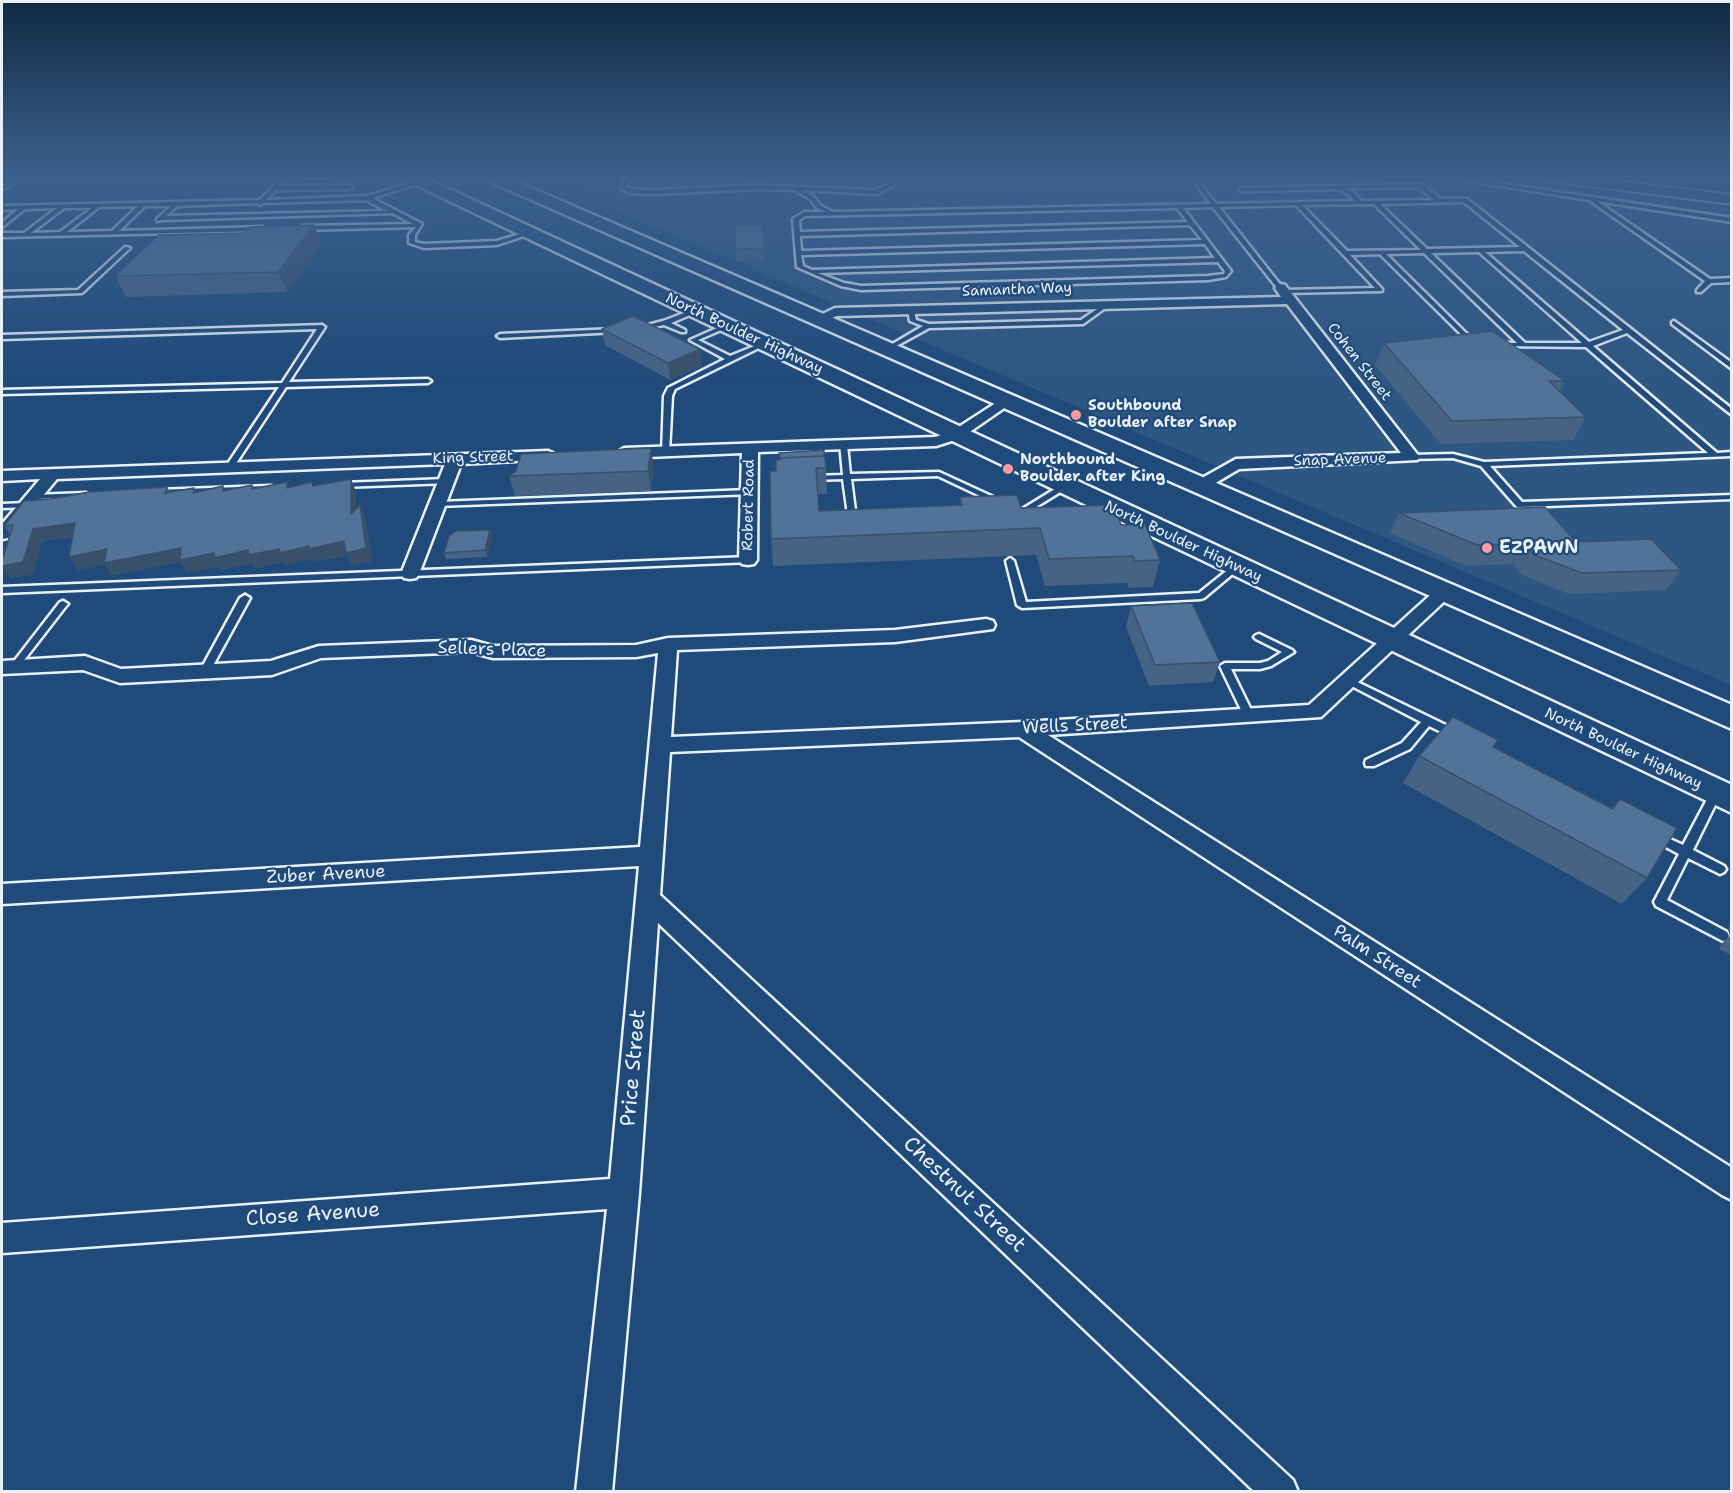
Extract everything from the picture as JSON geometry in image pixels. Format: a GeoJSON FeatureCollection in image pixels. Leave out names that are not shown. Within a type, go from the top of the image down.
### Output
{"type":"FeatureCollection","features":[{"type":"Feature","properties":{"kind":"main road","name":"North Boulder Highway"},"geometry":{"type":"LineString","coordinates":[[551,245],[689,321],[726,326],[1066,486],[1092,503],[1237,567],[1724,797]]}},
{"type":"Feature","properties":{"kind":"main road"},"geometry":{"type":"LineString","coordinates":[[648,245],[1731,718]]}},
{"type":"Feature","properties":{"kind":"street","name":"Samantha Way"},"geometry":{"type":"LineString","coordinates":[[818,319],[835,312],[1106,305],[1285,293]]}},
{"type":"Feature","properties":{"kind":"street","name":"Cohen Street"},"geometry":{"type":"LineString","coordinates":[[1285,293],[1412,458]]}},
{"type":"Feature","properties":{"kind":"street"},"geometry":{"type":"LineString","coordinates":[[607,454],[936,441],[956,435],[1005,401]]}},
{"type":"Feature","properties":{"kind":"street","name":"Robert Road"},"geometry":{"type":"LineString","coordinates":[[748,560],[750,449]]}},
{"type":"Feature","properties":{"kind":"street","name":"King Street"},"geometry":{"type":"LineString","coordinates":[[2,476],[560,455]]}},
{"type":"Feature","properties":{"kind":"street","name":"Snap Avenue"},"geometry":{"type":"LineString","coordinates":[[1201,485],[1236,464],[1412,458]]}},
{"type":"Feature","properties":{"kind":"street"},"geometry":{"type":"LineString","coordinates":[[410,574],[455,459]]}},
{"type":"Feature","properties":{"kind":"street"},"geometry":{"type":"LineString","coordinates":[[2,534],[53,474]]}},
{"type":"Feature","properties":{"kind":"street","name":"Wells Street"},"geometry":{"type":"LineString","coordinates":[[659,745],[1023,729],[1314,712],[1444,592]]}},
{"type":"Feature","properties":{"kind":"street","name":"Sellers Place"},"geometry":{"type":"LineString","coordinates":[[8,666],[85,663],[120,676],[272,668],[319,652],[471,646],[493,652],[636,651],[668,644],[895,636],[986,625]]}},
{"type":"Feature","properties":{"kind":"street","name":"Price Street"},"geometry":{"type":"LineString","coordinates":[[594,1491],[624,1193],[668,644]]}},
{"type":"Feature","properties":{"kind":"street","name":"Palm Street"},"geometry":{"type":"LineString","coordinates":[[1023,729],[1731,1185]]}},
{"type":"Feature","properties":{"kind":"street","name":"Zuber Avenue"},"geometry":{"type":"LineString","coordinates":[[2,894],[651,856]]}},
{"type":"Feature","properties":{"kind":"street","name":"Chestnut Street"},"geometry":{"type":"LineString","coordinates":[[648,899],[1281,1491]]}},
{"type":"Feature","properties":{"kind":"street","name":"Close Avenue"},"geometry":{"type":"LineString","coordinates":[[2,1238],[624,1193]]}},
{"type":"Feature","properties":{"kind":"lane"},"geometry":{"type":"LineString","coordinates":[[419,245],[456,245]]}},
{"type":"Feature","properties":{"kind":"lane"},"geometry":{"type":"LineString","coordinates":[[798,245],[800,267],[843,285],[861,288],[1196,279],[1226,275],[1227,271],[1209,245]]}},
{"type":"Feature","properties":{"kind":"lane"},"geometry":{"type":"LineString","coordinates":[[798,253],[1108,245]]}},
{"type":"Feature","properties":{"kind":"lane"},"geometry":{"type":"LineString","coordinates":[[1247,245],[1285,293],[1380,290],[1337,245]]}},
{"type":"Feature","properties":{"kind":"lane"},"geometry":{"type":"LineString","coordinates":[[1418,245],[1523,345]]}},
{"type":"Feature","properties":{"kind":"lane"},"geometry":{"type":"LineString","coordinates":[[1521,245],[1731,413]]}},
{"type":"Feature","properties":{"kind":"lane"},"geometry":{"type":"LineString","coordinates":[[1657,245],[1709,280],[1731,280]]}},
{"type":"Feature","properties":{"kind":"lane"},"geometry":{"type":"LineString","coordinates":[[2,294],[80,292],[127,248]]}},
{"type":"Feature","properties":{"kind":"lane"},"geometry":{"type":"LineString","coordinates":[[1479,249],[1715,455]]}},
{"type":"Feature","properties":{"kind":"lane"},"geometry":{"type":"LineString","coordinates":[[1345,253],[1526,249]]}},
{"type":"Feature","properties":{"kind":"lane"},"geometry":{"type":"LineString","coordinates":[[1381,252],[1476,345]]}},
{"type":"Feature","properties":{"kind":"lane"},"geometry":{"type":"LineString","coordinates":[[809,271],[1219,260]]}},
{"type":"Feature","properties":{"kind":"lane"},"geometry":{"type":"LineString","coordinates":[[1699,291],[1709,280]]}},
{"type":"Feature","properties":{"kind":"lane"},"geometry":{"type":"LineString","coordinates":[[911,310],[913,321],[928,327],[1083,322],[1106,305]]}},
{"type":"Feature","properties":{"kind":"lane"},"geometry":{"type":"LineString","coordinates":[[631,329],[689,321]]}},
{"type":"Feature","properties":{"kind":"lane"},"geometry":{"type":"LineString","coordinates":[[665,323],[689,321]]}},
{"type":"Feature","properties":{"kind":"lane"},"geometry":{"type":"LineString","coordinates":[[1674,324],[1731,368]]}},
{"type":"Feature","properties":{"kind":"lane"},"geometry":{"type":"LineString","coordinates":[[726,326],[693,340],[730,359]]}},
{"type":"Feature","properties":{"kind":"lane"},"geometry":{"type":"LineString","coordinates":[[2,337],[322,327],[228,468]]}},
{"type":"Feature","properties":{"kind":"lane"},"geometry":{"type":"LineString","coordinates":[[887,349],[928,327]]}},
{"type":"Feature","properties":{"kind":"lane"},"geometry":{"type":"LineString","coordinates":[[500,336],[619,331]]}},
{"type":"Feature","properties":{"kind":"lane"},"geometry":{"type":"LineString","coordinates":[[1467,346],[1588,345],[1627,331]]}},
{"type":"Feature","properties":{"kind":"lane"},"geometry":{"type":"LineString","coordinates":[[665,452],[668,396],[672,388],[765,344]]}},
{"type":"Feature","properties":{"kind":"lane"},"geometry":{"type":"LineString","coordinates":[[2,392],[428,381]]}},
{"type":"Feature","properties":{"kind":"lane"},"geometry":{"type":"LineString","coordinates":[[843,445],[852,520],[864,520]]}},
{"type":"Feature","properties":{"kind":"lane","name":"Snap Avenue"},"geometry":{"type":"LineString","coordinates":[[1412,458],[1453,456],[1484,464],[1731,454]]}},
{"type":"Feature","properties":{"kind":"lane"},"geometry":{"type":"LineString","coordinates":[[1484,464],[1520,505],[1731,496]]}},
{"type":"Feature","properties":{"kind":"lane"},"geometry":{"type":"LineString","coordinates":[[805,478],[939,474],[1002,503]]}},
{"type":"Feature","properties":{"kind":"lane"},"geometry":{"type":"LineString","coordinates":[[328,486],[446,481]]}},
{"type":"Feature","properties":{"kind":"lane"},"geometry":{"type":"LineString","coordinates":[[1023,513],[1066,486]]}},
{"type":"Feature","properties":{"kind":"lane"},"geometry":{"type":"LineString","coordinates":[[152,492],[281,488]]}},
{"type":"Feature","properties":{"kind":"lane"},"geometry":{"type":"LineString","coordinates":[[438,504],[749,492]]}},
{"type":"Feature","properties":{"kind":"lane"},"geometry":{"type":"LineString","coordinates":[[2,506],[93,494]]}},
{"type":"Feature","properties":{"kind":"lane"},"geometry":{"type":"LineString","coordinates":[[1012,511],[1033,515]]}},
{"type":"Feature","properties":{"kind":"lane"},"geometry":{"type":"LineString","coordinates":[[2,590],[748,560]]}},
{"type":"Feature","properties":{"kind":"lane"},"geometry":{"type":"LineString","coordinates":[[1010,561],[1022,604],[1201,596],[1237,567]]}},
{"type":"Feature","properties":{"kind":"lane"},"geometry":{"type":"LineString","coordinates":[[205,672],[245,598]]}},
{"type":"Feature","properties":{"kind":"lane"},"geometry":{"type":"LineString","coordinates":[[8,666],[63,604]]}},
{"type":"Feature","properties":{"kind":"lane"},"geometry":{"type":"LineString","coordinates":[[1249,716],[1225,666],[1260,666],[1271,663],[1288,652],[1259,637]]}},
{"type":"Feature","properties":{"kind":"lane"},"geometry":{"type":"LineString","coordinates":[[1347,680],[1467,741]]}},
{"type":"Feature","properties":{"kind":"lane"},"geometry":{"type":"LineString","coordinates":[[1370,763],[1406,746],[1428,721]]}},
{"type":"Feature","properties":{"kind":"lane"},"geometry":{"type":"LineString","coordinates":[[1723,936],[1660,902],[1687,852],[1724,797]]}},
{"type":"Feature","properties":{"kind":"lane"},"geometry":{"type":"LineString","coordinates":[[1645,831],[1720,869]]}},
{"type":"Feature","properties":{"kind":"shaded area"},"geometry":{"type":"Polygon","coordinates":[[[696,245],[1731,245],[1731,685],[696,245]]]}},
{"type":"Feature","properties":{"kind":"building"},"geometry":{"type":"Polygon","coordinates":[[[149,245],[299,245],[278,272],[115,276],[149,245]]]}},
{"type":"Feature","properties":{"kind":"building"},"geometry":{"type":"Polygon","coordinates":[[[735,245],[764,245],[764,248],[735,249],[735,245]]]}},
{"type":"Feature","properties":{"kind":"building"},"geometry":{"type":"Polygon","coordinates":[[[633,316],[700,349],[668,363],[602,329],[633,316]]]}},
{"type":"Feature","properties":{"kind":"building"},"geometry":{"type":"Polygon","coordinates":[[[1492,331],[1565,381],[1549,381],[1586,417],[1452,421],[1384,343],[1492,331]]]}},
{"type":"Feature","properties":{"kind":"building"},"geometry":{"type":"Polygon","coordinates":[[[651,448],[648,471],[509,476],[516,471],[521,454],[651,448]]]}},
{"type":"Feature","properties":{"kind":"building"},"geometry":{"type":"Polygon","coordinates":[[[824,450],[824,456],[780,458],[780,460],[779,453],[824,450]]]}},
{"type":"Feature","properties":{"kind":"building"},"geometry":{"type":"Polygon","coordinates":[[[825,456],[826,468],[816,468],[819,511],[962,505],[960,497],[1017,495],[1021,508],[1114,505],[1121,525],[1145,524],[1160,560],[1135,561],[1133,556],[1049,559],[1040,528],[771,539],[770,471],[776,471],[776,460],[825,456]]]}},
{"type":"Feature","properties":{"kind":"building"},"geometry":{"type":"Polygon","coordinates":[[[351,479],[351,514],[360,505],[366,548],[346,553],[344,541],[280,553],[279,549],[249,555],[248,550],[214,558],[214,553],[180,560],[181,548],[104,563],[107,549],[69,557],[75,523],[33,529],[23,562],[2,566],[13,525],[4,526],[24,501],[89,492],[167,487],[165,493],[194,488],[193,493],[223,486],[223,491],[252,485],[252,489],[287,482],[287,488],[312,482],[313,486],[351,479]]]}},
{"type":"Feature","properties":{"kind":"building"},"geometry":{"type":"Polygon","coordinates":[[[1545,507],[1576,542],[1651,539],[1681,570],[1582,573],[1534,555],[1525,544],[1477,545],[1399,513],[1545,507]]]}},
{"type":"Feature","properties":{"kind":"building"},"geometry":{"type":"Polygon","coordinates":[[[490,530],[485,550],[444,553],[449,536],[456,531],[490,530]]]}},
{"type":"Feature","properties":{"kind":"building"},"geometry":{"type":"Polygon","coordinates":[[[1192,603],[1220,662],[1155,665],[1131,606],[1192,603]]]}},
{"type":"Feature","properties":{"kind":"building"},"geometry":{"type":"Polygon","coordinates":[[[1453,717],[1498,740],[1493,747],[1613,809],[1620,799],[1677,828],[1647,878],[1419,756],[1453,717]]]}},
{"type":"Feature","properties":{"kind":"place","name":"Southbound Boulder after Snap"},"geometry":{"type":"Point","coordinates":[1076,415]}},
{"type":"Feature","properties":{"kind":"place","name":"Northbound Boulder after King"},"geometry":{"type":"Point","coordinates":[1008,469]}},
{"type":"Feature","properties":{"kind":"place","name":"EZPAWN"},"geometry":{"type":"Point","coordinates":[1487,548]}}]}
